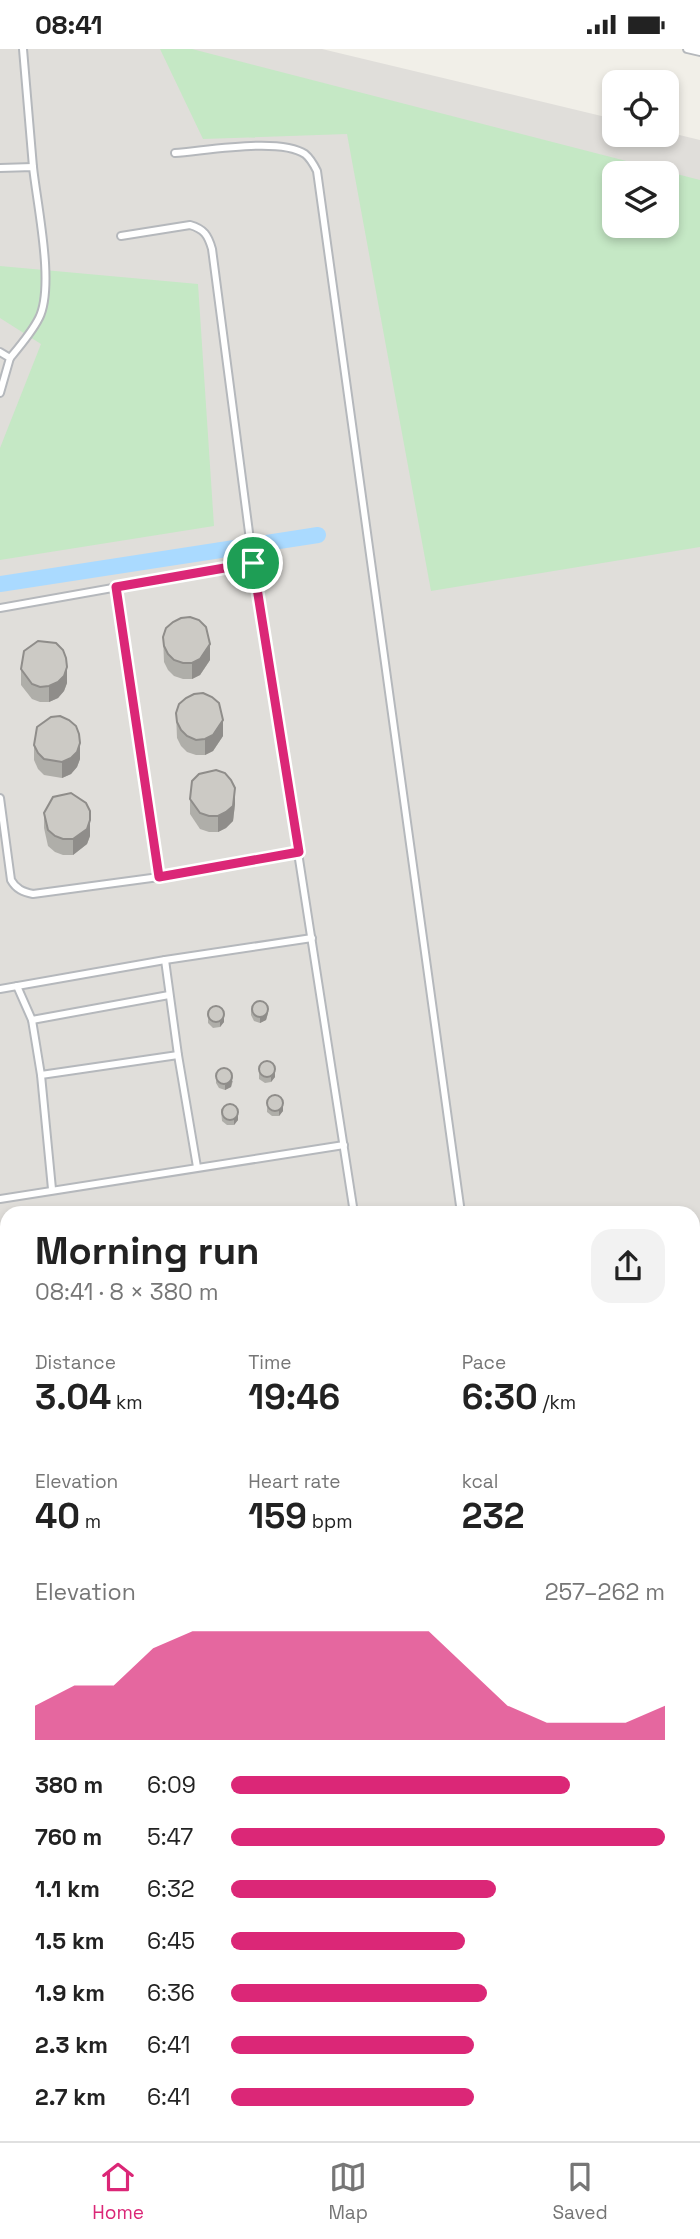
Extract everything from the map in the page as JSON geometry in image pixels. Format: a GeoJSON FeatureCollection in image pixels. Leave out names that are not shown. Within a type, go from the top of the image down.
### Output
{"type":"FeatureCollection","features":[{"type":"Feature","properties":{"kind":"lane"},"geometry":{"type":"LineString","coordinates":[[0,393],[10,358],[39,319],[47,285],[23,49]]}},
{"type":"Feature","properties":{"kind":"lane"},"geometry":{"type":"LineString","coordinates":[[687,49],[700,52]]}},
{"type":"Feature","properties":{"kind":"lane"},"geometry":{"type":"LineString","coordinates":[[175,153],[288,146],[306,154],[317,171],[460,1206]]}},
{"type":"Feature","properties":{"kind":"lane"},"geometry":{"type":"LineString","coordinates":[[0,168],[33,167]]}},
{"type":"Feature","properties":{"kind":"lane"},"geometry":{"type":"LineString","coordinates":[[121,236],[190,225],[202,228],[209,237],[212,249],[253,563],[353,1206]]}},
{"type":"Feature","properties":{"kind":"lane"},"geometry":{"type":"LineString","coordinates":[[0,352],[10,358]]}},
{"type":"Feature","properties":{"kind":"lane"},"geometry":{"type":"LineString","coordinates":[[0,608],[253,563]]}},
{"type":"Feature","properties":{"kind":"lane"},"geometry":{"type":"LineString","coordinates":[[116,587],[159,877]]}},
{"type":"Feature","properties":{"kind":"lane"},"geometry":{"type":"LineString","coordinates":[[0,798],[14,886],[33,894],[159,877],[299,852]]}},
{"type":"Feature","properties":{"kind":"lane"},"geometry":{"type":"LineString","coordinates":[[0,863],[9,862]]}},
{"type":"Feature","properties":{"kind":"lane"},"geometry":{"type":"LineString","coordinates":[[0,989],[312,938]]}},
{"type":"Feature","properties":{"kind":"lane"},"geometry":{"type":"LineString","coordinates":[[166,960],[177,1055],[197,1167]]}},
{"type":"Feature","properties":{"kind":"lane"},"geometry":{"type":"LineString","coordinates":[[17,986],[32,1020],[41,1075],[52,1189]]}},
{"type":"Feature","properties":{"kind":"lane"},"geometry":{"type":"LineString","coordinates":[[32,1020],[169,995]]}},
{"type":"Feature","properties":{"kind":"lane"},"geometry":{"type":"LineString","coordinates":[[41,1075],[177,1055]]}},
{"type":"Feature","properties":{"kind":"lane"},"geometry":{"type":"LineString","coordinates":[[0,1199],[344,1145]]}},
{"type":"Feature","properties":{"kind":"shaded area"},"geometry":{"type":"Polygon","coordinates":[[[0,49],[322,49],[602,116],[602,147],[679,147],[679,135],[700,140],[700,1206],[0,1206],[0,49]]]}},
{"type":"Feature","properties":{"kind":"green space"},"geometry":{"type":"Polygon","coordinates":[[[160,49],[192,49],[626,161],[602,161],[602,238],[679,238],[679,175],[700,180],[700,547],[431,591],[347,134],[203,139],[160,49]]]}},
{"type":"Feature","properties":{"kind":"green space"},"geometry":{"type":"Polygon","coordinates":[[[0,266],[198,284],[214,526],[0,560],[0,448],[41,344],[0,318],[0,266]]]}},
{"type":"Feature","properties":{"kind":"building"},"geometry":{"type":"Polygon","coordinates":[[[190,617],[199,620],[206,627],[210,644],[200,659],[183,663],[168,654],[163,637],[166,628],[173,622],[190,617]]]}},
{"type":"Feature","properties":{"kind":"building"},"geometry":{"type":"Polygon","coordinates":[[[38,641],[56,643],[66,658],[64,676],[49,686],[32,684],[21,669],[24,651],[38,641]]]}},
{"type":"Feature","properties":{"kind":"building"},"geometry":{"type":"Polygon","coordinates":[[[203,693],[219,703],[223,720],[213,735],[196,740],[181,730],[176,713],[179,704],[186,698],[203,693]]]}},
{"type":"Feature","properties":{"kind":"building"},"geometry":{"type":"Polygon","coordinates":[[[60,716],[76,726],[80,743],[77,752],[62,762],[44,759],[34,745],[37,727],[51,717],[60,716]]]}},
{"type":"Feature","properties":{"kind":"building"},"geometry":{"type":"Polygon","coordinates":[[[216,770],[225,773],[235,788],[233,806],[218,816],[209,816],[200,813],[190,799],[192,781],[199,774],[216,770]]]}},
{"type":"Feature","properties":{"kind":"building"},"geometry":{"type":"Polygon","coordinates":[[[71,793],[86,803],[90,820],[87,829],[73,839],[63,839],[48,830],[44,813],[53,797],[71,793]]]}},
{"type":"Feature","properties":{"kind":"building"},"geometry":{"type":"Polygon","coordinates":[[[257,1001],[263,1001],[268,1009],[266,1015],[257,1017],[252,1012],[252,1006],[257,1001]]]}},
{"type":"Feature","properties":{"kind":"building"},"geometry":{"type":"Polygon","coordinates":[[[213,1006],[219,1006],[224,1014],[222,1020],[213,1022],[208,1017],[208,1011],[213,1006]]]}},
{"type":"Feature","properties":{"kind":"building"},"geometry":{"type":"Polygon","coordinates":[[[264,1061],[270,1061],[275,1069],[273,1075],[264,1077],[259,1072],[259,1066],[264,1061]]]}},
{"type":"Feature","properties":{"kind":"building"},"geometry":{"type":"Polygon","coordinates":[[[221,1068],[227,1068],[232,1076],[230,1082],[221,1084],[216,1079],[216,1073],[221,1068]]]}},
{"type":"Feature","properties":{"kind":"building"},"geometry":{"type":"Polygon","coordinates":[[[272,1095],[278,1095],[283,1103],[281,1109],[272,1111],[267,1106],[267,1100],[272,1095]]]}},
{"type":"Feature","properties":{"kind":"building"},"geometry":{"type":"Polygon","coordinates":[[[227,1104],[233,1104],[238,1112],[236,1118],[227,1120],[222,1115],[222,1109],[227,1104]]]}},
{"type":"Feature","properties":{"kind":"waterway"},"geometry":{"type":"LineString","coordinates":[[0,584],[318,535]]}},
{"type":"Feature","properties":{"kind":"route"},"geometry":{"type":"LineString","coordinates":[[253,563],[299,852],[159,877],[116,587],[253,563]]}}]}
